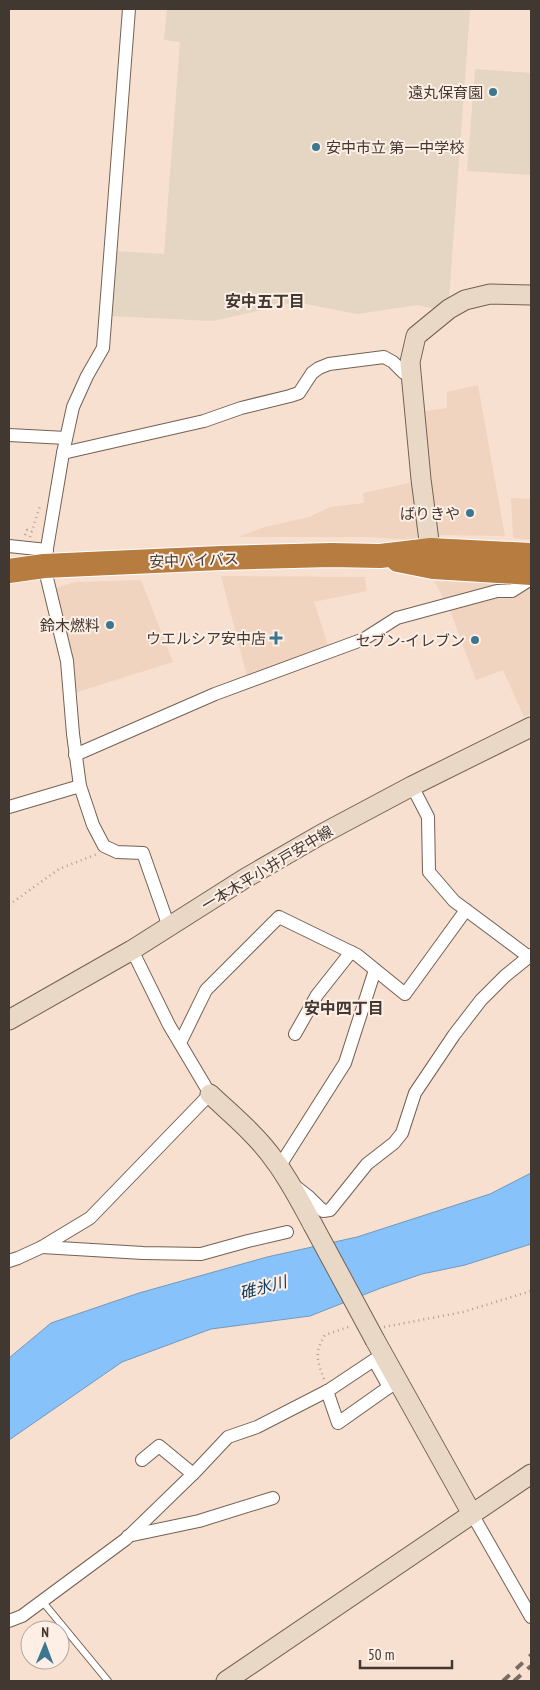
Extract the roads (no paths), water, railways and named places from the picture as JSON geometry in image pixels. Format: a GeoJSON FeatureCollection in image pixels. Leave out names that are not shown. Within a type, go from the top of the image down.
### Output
{"type":"FeatureCollection","features":[{"type":"Feature","properties":{"kind":"highway","name":"安中バイパス"},"geometry":{"type":"LineString","coordinates":[[432,559],[531,554]]}},
{"type":"Feature","properties":{"kind":"highway","name":"安中バイパス"},"geometry":{"type":"LineString","coordinates":[[9,571],[45,558],[380,556],[432,559],[531,573]]}},
{"type":"Feature","properties":{"kind":"street"},"geometry":{"type":"LineString","coordinates":[[129,9],[103,348],[87,376],[73,407],[63,452],[45,558],[67,661],[75,755],[80,786],[93,825],[104,846],[117,852],[143,853],[170,927]]}},
{"type":"Feature","properties":{"kind":"street"},"geometry":{"type":"LineString","coordinates":[[432,559],[421,479],[410,362],[416,336],[449,310],[466,300],[490,294],[531,295]]}},
{"type":"Feature","properties":{"kind":"street"},"geometry":{"type":"LineString","coordinates":[[63,452],[204,421],[241,408],[290,396],[299,393],[312,373],[329,364],[384,357],[393,362],[404,373],[411,372]]}},
{"type":"Feature","properties":{"kind":"street"},"geometry":{"type":"LineString","coordinates":[[9,435],[66,438]]}},
{"type":"Feature","properties":{"kind":"street"},"geometry":{"type":"LineString","coordinates":[[9,546],[45,558]]}},
{"type":"Feature","properties":{"kind":"street"},"geometry":{"type":"LineString","coordinates":[[75,755],[215,694],[364,639],[397,618],[497,591],[512,591],[531,579]]}},
{"type":"Feature","properties":{"kind":"street","name":"一本木平小井戸安中線"},"geometry":{"type":"LineString","coordinates":[[9,1020],[132,950],[244,879],[312,840],[412,786],[531,727]]}},
{"type":"Feature","properties":{"kind":"street"},"geometry":{"type":"LineString","coordinates":[[9,807],[80,786]]}},
{"type":"Feature","properties":{"kind":"street"},"geometry":{"type":"LineString","coordinates":[[290,1183],[309,1197],[323,1211],[330,1210],[367,1164],[394,1143],[402,1133],[415,1092],[454,1035],[481,1000],[530,956],[454,901],[429,872],[428,817],[412,786]]}},
{"type":"Feature","properties":{"kind":"street"},"geometry":{"type":"LineString","coordinates":[[180,1043],[206,990],[279,917],[357,955],[405,994],[466,910]]}},
{"type":"Feature","properties":{"kind":"street"},"geometry":{"type":"LineString","coordinates":[[132,950],[169,1025],[210,1094],[254,1136],[290,1183],[313,1225],[379,1333],[393,1384]]}},
{"type":"Feature","properties":{"kind":"street"},"geometry":{"type":"LineString","coordinates":[[295,1034],[317,994],[351,952]]}},
{"type":"Feature","properties":{"kind":"street"},"geometry":{"type":"LineString","coordinates":[[279,1167],[346,1063],[375,970]]}},
{"type":"Feature","properties":{"kind":"street"},"geometry":{"type":"LineString","coordinates":[[9,1261],[42,1247],[90,1218],[210,1094]]}},
{"type":"Feature","properties":{"kind":"street"},"geometry":{"type":"LineString","coordinates":[[42,1247],[143,1253],[201,1254],[287,1232]]}},
{"type":"Feature","properties":{"kind":"street"},"geometry":{"type":"LineString","coordinates":[[9,1621],[22,1616],[128,1536],[193,1474],[228,1437],[257,1427],[328,1390],[374,1360],[393,1384],[472,1514],[531,1617]]}},
{"type":"Feature","properties":{"kind":"street"},"geometry":{"type":"LineString","coordinates":[[328,1390],[338,1423],[393,1384]]}},
{"type":"Feature","properties":{"kind":"street"},"geometry":{"type":"LineString","coordinates":[[142,1460],[159,1446],[193,1474]]}},
{"type":"Feature","properties":{"kind":"street"},"geometry":{"type":"LineString","coordinates":[[226,1681],[531,1474]]}},
{"type":"Feature","properties":{"kind":"street"},"geometry":{"type":"LineString","coordinates":[[128,1536],[199,1521],[273,1498]]}},
{"type":"Feature","properties":{"kind":"lane"},"geometry":{"type":"LineString","coordinates":[[42,1601],[108,1681]]}},
{"type":"Feature","properties":{"kind":"water","name":"碓氷川"},"geometry":{"type":"Polygon","coordinates":[[[531,1173],[531,1244],[465,1265],[422,1274],[310,1316],[211,1329],[122,1362],[9,1440],[9,1358],[51,1323],[139,1293],[267,1257],[357,1237],[490,1194],[531,1173]]]}},
{"type":"Feature","properties":{"kind":"railway"},"geometry":{"type":"LineString","coordinates":[[503,1681],[531,1655]]}},
{"type":"Feature","properties":{"kind":"railway"},"geometry":{"type":"LineString","coordinates":[[514,1681],[531,1666]]}},
{"type":"Feature","properties":{"kind":"place","name":"遠丸保育園"},"geometry":{"type":"Point","coordinates":[493,92]}},
{"type":"Feature","properties":{"kind":"place","name":"安中市立 第一中学校"},"geometry":{"type":"Point","coordinates":[316,147]}},
{"type":"Feature","properties":{"kind":"place","name":"ばりきや"},"geometry":{"type":"Point","coordinates":[470,513]}},
{"type":"Feature","properties":{"kind":"place","name":"鈴木燃料"},"geometry":{"type":"Point","coordinates":[110,625]}},
{"type":"Feature","properties":{"kind":"place","name":"ウエルシア安中店"},"geometry":{"type":"Point","coordinates":[276,638]}},
{"type":"Feature","properties":{"kind":"place","name":"セブン-イレブン"},"geometry":{"type":"Point","coordinates":[475,640]}},
{"type":"Feature","properties":{"kind":"district","name":"安中五丁目"},"geometry":{"type":"Point","coordinates":[265,301]}},
{"type":"Feature","properties":{"kind":"district","name":"安中四丁目"},"geometry":{"type":"Point","coordinates":[344,1008]}}]}
